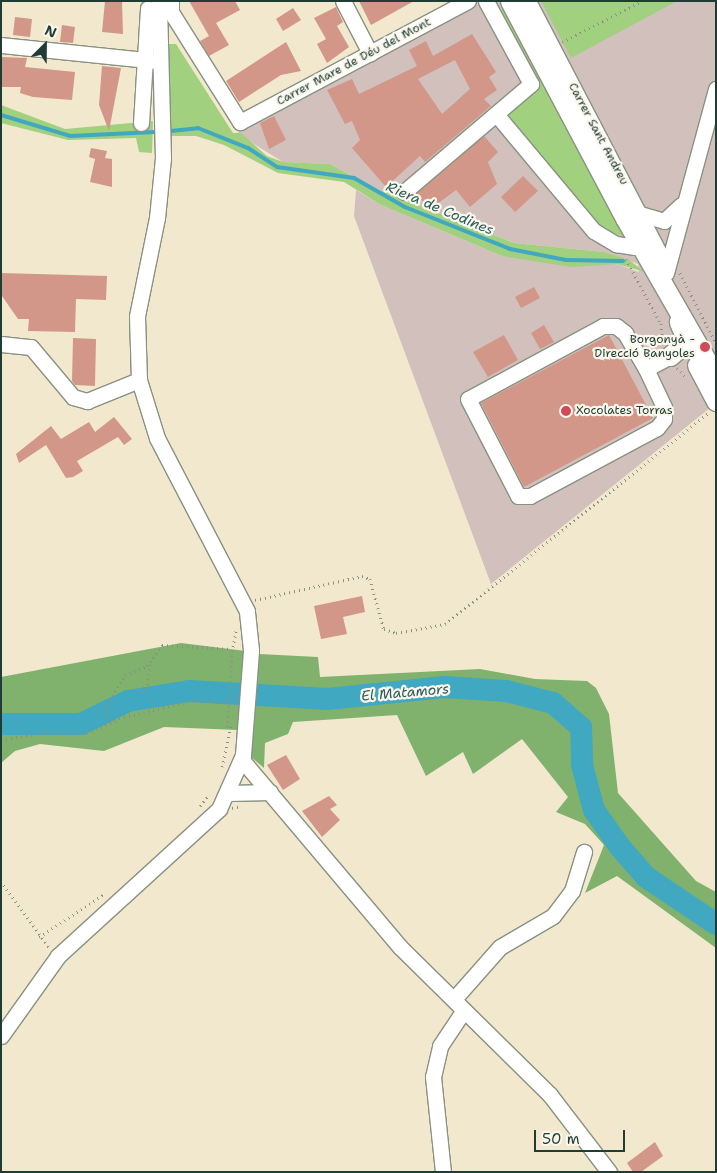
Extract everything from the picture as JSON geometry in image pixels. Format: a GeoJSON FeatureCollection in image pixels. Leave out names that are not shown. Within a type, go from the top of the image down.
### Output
{"type":"FeatureCollection","features":[{"type":"Feature","properties":{"kind":"main road"},"geometry":{"type":"LineString","coordinates":[[510,1],[632,216],[670,274],[710,389]]}},
{"type":"Feature","properties":{"kind":"main road"},"geometry":{"type":"LineString","coordinates":[[632,216],[627,246],[670,317],[682,350]]}},
{"type":"Feature","properties":{"kind":"main road"},"geometry":{"type":"LineString","coordinates":[[670,274],[682,350]]}},
{"type":"Feature","properties":{"kind":"main road"},"geometry":{"type":"LineString","coordinates":[[682,350],[696,353],[710,389]]}},
{"type":"Feature","properties":{"kind":"street"},"geometry":{"type":"LineString","coordinates":[[1,1036],[58,956],[201,828],[229,793],[243,753],[251,650],[247,611],[157,438],[139,380],[137,316],[157,218],[162,140],[161,114],[151,61],[149,1]]}},
{"type":"Feature","properties":{"kind":"street"},"geometry":{"type":"LineString","coordinates":[[141,123],[159,1]]}},
{"type":"Feature","properties":{"kind":"street"},"geometry":{"type":"LineString","coordinates":[[343,1],[370,53]]}},
{"type":"Feature","properties":{"kind":"street","name":"Carrer Mare de Déu del Mont"},"geometry":{"type":"LineString","coordinates":[[171,6],[240,122],[468,1]]}},
{"type":"Feature","properties":{"kind":"street"},"geometry":{"type":"LineString","coordinates":[[404,192],[530,84],[486,1]]}},
{"type":"Feature","properties":{"kind":"street","name":"Carrer Sant Andreu"},"geometry":{"type":"LineString","coordinates":[[528,1],[552,47],[632,216]]}},
{"type":"Feature","properties":{"kind":"street"},"geometry":{"type":"LineString","coordinates":[[1,45],[151,61]]}},
{"type":"Feature","properties":{"kind":"street"},"geometry":{"type":"LineString","coordinates":[[670,274],[683,201],[715,96]]}},
{"type":"Feature","properties":{"kind":"street"},"geometry":{"type":"LineString","coordinates":[[496,114],[594,231],[627,246]]}},
{"type":"Feature","properties":{"kind":"street"},"geometry":{"type":"LineString","coordinates":[[632,216],[664,221],[677,213],[683,201]]}},
{"type":"Feature","properties":{"kind":"street"},"geometry":{"type":"LineString","coordinates":[[604,326],[616,326],[625,333],[646,369],[664,407],[664,420],[656,428],[530,496],[518,496],[468,400],[604,326]]}},
{"type":"Feature","properties":{"kind":"street"},"geometry":{"type":"LineString","coordinates":[[1,344],[31,347],[73,396],[87,401],[139,380]]}},
{"type":"Feature","properties":{"kind":"street"},"geometry":{"type":"LineString","coordinates":[[646,369],[682,350]]}},
{"type":"Feature","properties":{"kind":"street"},"geometry":{"type":"LineString","coordinates":[[243,753],[270,792],[395,941],[550,1095],[608,1170]]}},
{"type":"Feature","properties":{"kind":"street"},"geometry":{"type":"LineString","coordinates":[[229,793],[270,792]]}},
{"type":"Feature","properties":{"kind":"street"},"geometry":{"type":"LineString","coordinates":[[444,1172],[433,1077],[440,1046],[459,1004],[500,947],[553,916],[572,891],[584,852]]}},
{"type":"Feature","properties":{"kind":"path"},"geometry":{"type":"LineString","coordinates":[[552,47],[642,1]]}},
{"type":"Feature","properties":{"kind":"path"},"geometry":{"type":"LineString","coordinates":[[247,611],[252,601],[362,576],[370,579],[378,620],[384,629],[396,633],[445,624],[710,389],[681,374],[682,350],[661,340],[661,324],[627,246]]}},
{"type":"Feature","properties":{"kind":"path"},"geometry":{"type":"LineString","coordinates":[[670,274],[716,343]]}},
{"type":"Feature","properties":{"kind":"path"},"geometry":{"type":"LineString","coordinates":[[108,723],[105,710],[125,675],[151,660],[162,646],[232,650],[227,727],[221,774]]}},
{"type":"Feature","properties":{"kind":"path"},"geometry":{"type":"LineString","coordinates":[[140,692],[150,676],[151,660]]}},
{"type":"Feature","properties":{"kind":"path"},"geometry":{"type":"LineString","coordinates":[[1,740],[46,732],[87,733],[108,723],[164,705],[222,700],[233,702],[227,727]]}},
{"type":"Feature","properties":{"kind":"path"},"geometry":{"type":"LineString","coordinates":[[195,812],[213,790]]}},
{"type":"Feature","properties":{"kind":"path"},"geometry":{"type":"LineString","coordinates":[[1,881],[39,937],[113,888]]}},
{"type":"Feature","properties":{"kind":"shaded area"},"geometry":{"type":"Polygon","coordinates":[[[469,1],[716,1],[716,403],[491,584],[354,216],[356,190],[381,205],[502,256],[617,264],[639,272],[638,264],[604,252],[514,243],[370,186],[330,164],[283,162],[238,134],[240,122],[469,1]]]}},
{"type":"Feature","properties":{"kind":"green space"},"geometry":{"type":"Polygon","coordinates":[[[541,1],[677,1],[571,58],[541,1]]]}},
{"type":"Feature","properties":{"kind":"green space"},"geometry":{"type":"Polygon","coordinates":[[[504,8],[624,236],[604,230],[585,212],[506,116],[539,89],[498,12],[504,8]]]}},
{"type":"Feature","properties":{"kind":"green space"},"geometry":{"type":"Polygon","coordinates":[[[165,44],[176,44],[233,133],[241,133],[267,156],[283,162],[330,164],[370,186],[514,243],[604,252],[629,260],[645,272],[617,264],[571,267],[502,256],[381,205],[344,182],[278,173],[224,145],[196,136],[170,136],[165,44]]]}},
{"type":"Feature","properties":{"kind":"green space"},"geometry":{"type":"Polygon","coordinates":[[[1,105],[65,129],[153,121],[152,153],[139,152],[136,138],[68,140],[1,123],[1,105]]]}},
{"type":"Feature","properties":{"kind":"green space"},"geometry":{"type":"Polygon","coordinates":[[[181,643],[246,651],[238,730],[164,727],[104,751],[40,744],[15,751],[1,763],[1,677],[181,643]]]}},
{"type":"Feature","properties":{"kind":"green space"},"geometry":{"type":"Polygon","coordinates":[[[259,654],[318,657],[320,677],[480,669],[535,679],[587,681],[596,688],[609,714],[618,793],[696,881],[716,892],[716,948],[617,876],[585,893],[604,845],[585,824],[556,812],[568,797],[522,739],[473,774],[463,752],[426,776],[397,715],[293,722],[288,734],[265,743],[264,768],[251,757],[259,654]]]}},
{"type":"Feature","properties":{"kind":"water"},"geometry":{"type":"Polygon","coordinates":[[[126,691],[133,694],[134,707],[112,711],[126,691]]]}},
{"type":"Feature","properties":{"kind":"building"},"geometry":{"type":"Polygon","coordinates":[[[105,1],[122,1],[123,34],[102,32],[105,1]]]}},
{"type":"Feature","properties":{"kind":"building"},"geometry":{"type":"Polygon","coordinates":[[[189,1],[235,1],[240,10],[216,23],[229,45],[209,56],[200,41],[209,36],[189,1]]]}},
{"type":"Feature","properties":{"kind":"building"},"geometry":{"type":"Polygon","coordinates":[[[359,1],[414,1],[371,25],[359,1]]]}},
{"type":"Feature","properties":{"kind":"building"},"geometry":{"type":"Polygon","coordinates":[[[336,7],[343,22],[337,26],[349,47],[327,63],[317,44],[326,39],[314,18],[336,7]]]}},
{"type":"Feature","properties":{"kind":"building"},"geometry":{"type":"Polygon","coordinates":[[[293,8],[301,20],[283,31],[276,19],[293,8]]]}},
{"type":"Feature","properties":{"kind":"building"},"geometry":{"type":"Polygon","coordinates":[[[15,17],[32,19],[30,37],[13,35],[15,17]]]}},
{"type":"Feature","properties":{"kind":"building"},"geometry":{"type":"Polygon","coordinates":[[[62,25],[75,27],[73,43],[60,42],[62,25]]]}},
{"type":"Feature","properties":{"kind":"building"},"geometry":{"type":"Polygon","coordinates":[[[472,34],[496,72],[489,77],[497,90],[484,99],[491,106],[425,162],[420,156],[386,187],[352,148],[360,140],[352,121],[345,124],[327,90],[352,79],[359,94],[417,66],[409,50],[426,41],[433,56],[472,34]],[[455,60],[418,79],[442,114],[470,89],[455,60]]]}},
{"type":"Feature","properties":{"kind":"building"},"geometry":{"type":"Polygon","coordinates":[[[286,42],[301,71],[281,75],[239,102],[226,81],[286,42]]]}},
{"type":"Feature","properties":{"kind":"building"},"geometry":{"type":"Polygon","coordinates":[[[1,57],[27,58],[25,67],[75,72],[72,100],[33,97],[20,93],[21,87],[1,87],[1,57]]]}},
{"type":"Feature","properties":{"kind":"building"},"geometry":{"type":"Polygon","coordinates":[[[102,66],[121,68],[109,131],[99,105],[102,66]]]}},
{"type":"Feature","properties":{"kind":"building"},"geometry":{"type":"Polygon","coordinates":[[[274,116],[286,140],[269,149],[260,123],[274,116]]]}},
{"type":"Feature","properties":{"kind":"building"},"geometry":{"type":"Polygon","coordinates":[[[484,136],[498,152],[488,162],[497,184],[470,207],[456,190],[433,207],[414,196],[484,136]]]}},
{"type":"Feature","properties":{"kind":"building"},"geometry":{"type":"Polygon","coordinates":[[[91,148],[107,151],[105,158],[112,159],[112,187],[90,182],[95,159],[89,157],[91,148]]]}},
{"type":"Feature","properties":{"kind":"building"},"geometry":{"type":"Polygon","coordinates":[[[523,176],[538,191],[515,212],[501,197],[523,176]]]}},
{"type":"Feature","properties":{"kind":"building"},"geometry":{"type":"Polygon","coordinates":[[[1,273],[107,276],[106,300],[76,299],[75,332],[28,331],[29,319],[18,319],[2,296],[1,273]]]}},
{"type":"Feature","properties":{"kind":"building"},"geometry":{"type":"Polygon","coordinates":[[[534,287],[540,298],[521,308],[515,297],[534,287]]]}},
{"type":"Feature","properties":{"kind":"building"},"geometry":{"type":"Polygon","coordinates":[[[544,325],[554,342],[540,349],[531,333],[544,325]]]}},
{"type":"Feature","properties":{"kind":"building"},"geometry":{"type":"Polygon","coordinates":[[[504,335],[518,360],[488,377],[473,352],[504,335]]]}},
{"type":"Feature","properties":{"kind":"building","name":"Xocolates Torras"},"geometry":{"type":"Polygon","coordinates":[[[609,335],[653,418],[524,487],[481,403],[609,335]]]}},
{"type":"Feature","properties":{"kind":"building"},"geometry":{"type":"Polygon","coordinates":[[[73,338],[96,339],[95,386],[75,385],[72,381],[73,338]]]}},
{"type":"Feature","properties":{"kind":"building"},"geometry":{"type":"Polygon","coordinates":[[[114,417],[132,439],[124,445],[118,437],[77,461],[83,471],[73,477],[66,478],[46,445],[19,463],[16,454],[51,426],[61,439],[89,422],[95,432],[114,417]]]}},
{"type":"Feature","properties":{"kind":"building"},"geometry":{"type":"Polygon","coordinates":[[[362,596],[365,612],[343,617],[347,634],[321,639],[314,606],[362,596]]]}},
{"type":"Feature","properties":{"kind":"building"},"geometry":{"type":"Polygon","coordinates":[[[286,755],[300,779],[283,790],[267,765],[286,755]]]}},
{"type":"Feature","properties":{"kind":"building"},"geometry":{"type":"Polygon","coordinates":[[[329,796],[337,805],[330,809],[340,820],[322,837],[302,811],[329,796]]]}},
{"type":"Feature","properties":{"kind":"building"},"geometry":{"type":"Polygon","coordinates":[[[655,1142],[663,1156],[641,1172],[633,1172],[627,1163],[655,1142]]]}},
{"type":"Feature","properties":{"kind":"waterway","name":"Riera de Codines"},"geometry":{"type":"LineString","coordinates":[[1,115],[70,136],[155,132]]}},
{"type":"Feature","properties":{"kind":"waterway","name":"Riera de Codines"},"geometry":{"type":"LineString","coordinates":[[171,131],[198,128],[248,148],[277,167],[354,178],[405,207],[510,249],[566,260],[623,261]]}},
{"type":"Feature","properties":{"kind":"waterway","name":"El Matamors"},"geometry":{"type":"LineString","coordinates":[[1,724],[81,724],[128,701],[189,691],[328,699],[444,687],[506,691],[553,703],[581,727],[582,765],[594,810],[620,847],[646,877],[716,924]]}},
{"type":"Feature","properties":{"kind":"place","name":"Borgonyà - Direcció Banyoles"},"geometry":{"type":"Point","coordinates":[705,347]}},
{"type":"Feature","properties":{"kind":"place","name":"Xocolates Torras"},"geometry":{"type":"Point","coordinates":[566,411]}}]}
